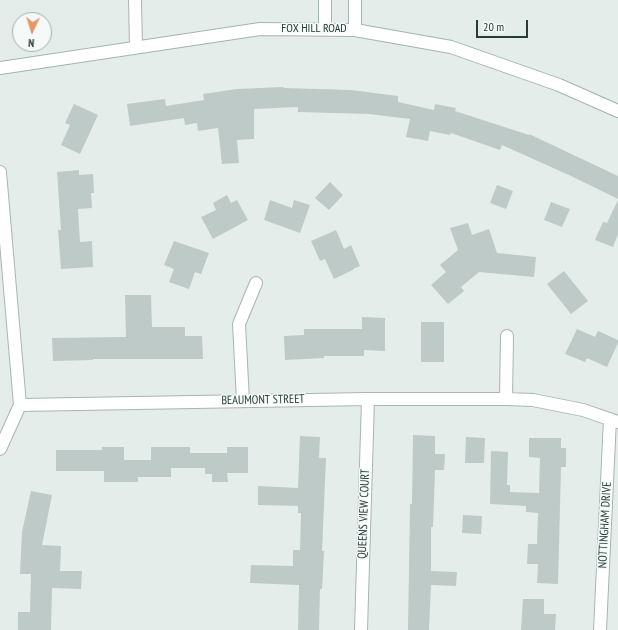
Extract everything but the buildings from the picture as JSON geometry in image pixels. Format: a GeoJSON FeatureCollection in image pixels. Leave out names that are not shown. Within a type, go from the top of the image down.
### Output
{"type":"FeatureCollection","features":[{"type":"Feature","properties":{"kind":"street"},"geometry":{"type":"LineString","coordinates":[[136,0],[136,47]]}},
{"type":"Feature","properties":{"kind":"street"},"geometry":{"type":"LineString","coordinates":[[325,0],[325,29]]}},
{"type":"Feature","properties":{"kind":"street"},"geometry":{"type":"LineString","coordinates":[[355,0],[355,30]]}},
{"type":"Feature","properties":{"kind":"street","name":"FOX HILL ROAD"},"geometry":{"type":"LineString","coordinates":[[0,68],[260,29],[355,30],[451,47],[559,85],[618,111]]}},
{"type":"Feature","properties":{"kind":"street"},"geometry":{"type":"LineString","coordinates":[[0,172],[20,405],[0,449]]}},
{"type":"Feature","properties":{"kind":"street"},"geometry":{"type":"LineString","coordinates":[[243,401],[239,324],[256,283]]}},
{"type":"Feature","properties":{"kind":"street"},"geometry":{"type":"LineString","coordinates":[[506,399],[507,336]]}},
{"type":"Feature","properties":{"kind":"street","name":"BEAUMONT STREET"},"geometry":{"type":"LineString","coordinates":[[20,405],[368,399],[506,399],[533,400],[560,405],[583,410],[614,421]]}},
{"type":"Feature","properties":{"kind":"street","name":"QUEENS VIEW COURT"},"geometry":{"type":"LineString","coordinates":[[361,630],[368,399]]}},
{"type":"Feature","properties":{"kind":"street","name":"NOTTINGHAM DRIVE"},"geometry":{"type":"LineString","coordinates":[[600,630],[614,421]]}}]}
